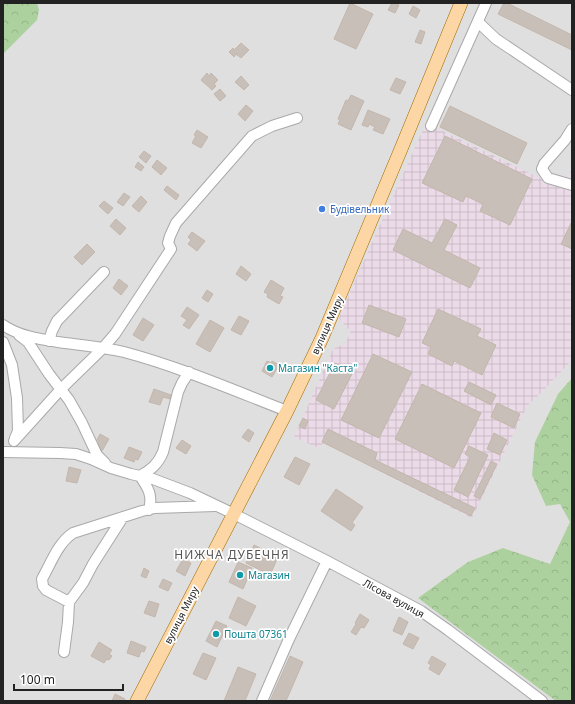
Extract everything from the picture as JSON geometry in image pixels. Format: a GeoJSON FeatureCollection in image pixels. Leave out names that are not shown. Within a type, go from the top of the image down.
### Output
{"type":"FeatureCollection","features":[{"type":"Feature","properties":{"kind":"main road","name":"вулиця Миру"},"geometry":{"type":"LineString","coordinates":[[136,701],[287,411],[322,338],[461,3]]}},
{"type":"Feature","properties":{"kind":"street"},"geometry":{"type":"LineString","coordinates":[[431,126],[486,3]]}},
{"type":"Feature","properties":{"kind":"street"},"geometry":{"type":"LineString","coordinates":[[478,22],[496,39],[572,90]]}},
{"type":"Feature","properties":{"kind":"street"},"geometry":{"type":"LineString","coordinates":[[3,452],[61,389],[115,334],[172,249],[168,243],[176,223],[252,136],[272,126],[297,118]]}},
{"type":"Feature","properties":{"kind":"street"},"geometry":{"type":"LineString","coordinates":[[572,129],[565,140],[544,164],[542,169],[548,178],[572,184]]}},
{"type":"Feature","properties":{"kind":"street"},"geometry":{"type":"LineString","coordinates":[[49,341],[57,321],[104,272]]}},
{"type":"Feature","properties":{"kind":"street"},"geometry":{"type":"LineString","coordinates":[[3,325],[8,329],[41,340],[102,348],[153,360],[189,372],[287,411]]}},
{"type":"Feature","properties":{"kind":"street"},"geometry":{"type":"LineString","coordinates":[[17,332],[28,342],[49,374],[69,400],[82,423],[97,456],[111,468]]}},
{"type":"Feature","properties":{"kind":"street"},"geometry":{"type":"LineString","coordinates":[[3,342],[12,365],[17,398],[18,431],[14,441]]}},
{"type":"Feature","properties":{"kind":"street"},"geometry":{"type":"LineString","coordinates":[[148,510],[151,496],[148,488],[140,476],[156,465],[160,460],[178,392],[189,372]]}},
{"type":"Feature","properties":{"kind":"street","name":"Лісова вулиця"},"geometry":{"type":"LineString","coordinates":[[3,452],[76,454],[111,468],[154,479],[217,506],[327,561],[421,611],[542,701]]}},
{"type":"Feature","properties":{"kind":"street"},"geometry":{"type":"LineString","coordinates":[[69,602],[46,590],[42,586],[42,579],[62,544],[74,533],[148,510],[217,506]]}},
{"type":"Feature","properties":{"kind":"street"},"geometry":{"type":"LineString","coordinates":[[64,652],[69,602],[84,583],[96,559],[123,517]]}},
{"type":"Feature","properties":{"kind":"street"},"geometry":{"type":"LineString","coordinates":[[262,701],[289,639],[327,561]]}},
{"type":"Feature","properties":{"kind":"shaded area","name":"НИЖЧА ДУБЕЧНЯ"},"geometry":{"type":"Polygon","coordinates":[[[3,3],[572,3],[572,701],[3,701],[3,3]]]}},
{"type":"Feature","properties":{"kind":"shaded area"},"geometry":{"type":"Polygon","coordinates":[[[426,123],[562,189],[572,168],[572,360],[527,406],[472,518],[324,443],[318,448],[294,437],[333,349],[346,343],[351,330],[347,328],[339,318],[426,123]]]}},
{"type":"Feature","properties":{"kind":"green space"},"geometry":{"type":"Polygon","coordinates":[[[3,3],[37,3],[39,10],[37,20],[3,54],[3,3]]]}},
{"type":"Feature","properties":{"kind":"green space"},"geometry":{"type":"Polygon","coordinates":[[[572,378],[572,701],[556,701],[418,598],[468,562],[503,548],[550,564],[570,522],[560,504],[546,506],[532,475],[535,442],[558,394],[572,378]]]}},
{"type":"Feature","properties":{"kind":"building"},"geometry":{"type":"Polygon","coordinates":[[[350,3],[373,14],[356,49],[334,39],[350,3]]]}},
{"type":"Feature","properties":{"kind":"building"},"geometry":{"type":"Polygon","coordinates":[[[392,3],[399,5],[395,13],[388,10],[392,3]]]}},
{"type":"Feature","properties":{"kind":"building"},"geometry":{"type":"Polygon","coordinates":[[[504,3],[507,3],[572,35],[572,50],[498,14],[504,3]]]}},
{"type":"Feature","properties":{"kind":"building"},"geometry":{"type":"Polygon","coordinates":[[[413,6],[420,10],[416,18],[409,14],[413,6]]]}},
{"type":"Feature","properties":{"kind":"building"},"geometry":{"type":"Polygon","coordinates":[[[420,30],[425,32],[421,44],[415,42],[420,30]]]}},
{"type":"Feature","properties":{"kind":"building"},"geometry":{"type":"Polygon","coordinates":[[[241,43],[249,50],[241,58],[236,54],[234,57],[229,52],[233,48],[234,50],[241,43]]]}},
{"type":"Feature","properties":{"kind":"building"},"geometry":{"type":"Polygon","coordinates":[[[207,73],[209,76],[211,73],[218,80],[214,84],[216,86],[212,90],[201,80],[207,73]]]}},
{"type":"Feature","properties":{"kind":"building"},"geometry":{"type":"Polygon","coordinates":[[[241,76],[249,85],[244,90],[235,82],[241,76]]]}},
{"type":"Feature","properties":{"kind":"building"},"geometry":{"type":"Polygon","coordinates":[[[396,78],[406,82],[400,94],[390,90],[396,78]]]}},
{"type":"Feature","properties":{"kind":"building"},"geometry":{"type":"Polygon","coordinates":[[[220,89],[226,96],[220,101],[214,94],[220,89]]]}},
{"type":"Feature","properties":{"kind":"building"},"geometry":{"type":"Polygon","coordinates":[[[351,95],[364,101],[351,130],[338,124],[340,120],[338,119],[346,100],[348,101],[351,95]]]}},
{"type":"Feature","properties":{"kind":"building"},"geometry":{"type":"Polygon","coordinates":[[[246,105],[253,111],[245,121],[238,114],[246,105]]]}},
{"type":"Feature","properties":{"kind":"building"},"geometry":{"type":"Polygon","coordinates":[[[450,106],[527,143],[517,164],[440,127],[450,106]]]}},
{"type":"Feature","properties":{"kind":"building"},"geometry":{"type":"Polygon","coordinates":[[[368,110],[390,119],[383,134],[373,130],[375,127],[369,124],[368,127],[362,125],[368,110]]]}},
{"type":"Feature","properties":{"kind":"building"},"geometry":{"type":"Polygon","coordinates":[[[197,130],[208,137],[201,148],[192,143],[196,136],[194,135],[197,130]]]}},
{"type":"Feature","properties":{"kind":"building"},"geometry":{"type":"Polygon","coordinates":[[[445,136],[532,179],[510,225],[480,211],[483,204],[466,196],[463,202],[422,183],[445,136]]]}},
{"type":"Feature","properties":{"kind":"building"},"geometry":{"type":"Polygon","coordinates":[[[144,151],[151,156],[146,163],[139,157],[144,151]]]}},
{"type":"Feature","properties":{"kind":"building"},"geometry":{"type":"Polygon","coordinates":[[[157,160],[167,168],[161,175],[152,167],[157,160]]]}},
{"type":"Feature","properties":{"kind":"building"},"geometry":{"type":"Polygon","coordinates":[[[138,162],[144,167],[141,171],[135,167],[138,162]]]}},
{"type":"Feature","properties":{"kind":"building"},"geometry":{"type":"Polygon","coordinates":[[[167,186],[179,195],[176,200],[164,190],[167,186]]]}},
{"type":"Feature","properties":{"kind":"building"},"geometry":{"type":"Polygon","coordinates":[[[124,193],[130,197],[123,206],[117,202],[124,193]]]}},
{"type":"Feature","properties":{"kind":"building"},"geometry":{"type":"Polygon","coordinates":[[[141,196],[147,202],[139,212],[132,206],[141,196]]]}},
{"type":"Feature","properties":{"kind":"building"},"geometry":{"type":"Polygon","coordinates":[[[104,201],[113,208],[108,214],[99,206],[104,201]]]}},
{"type":"Feature","properties":{"kind":"building"},"geometry":{"type":"Polygon","coordinates":[[[116,219],[126,228],[120,235],[110,226],[116,219]]]}},
{"type":"Feature","properties":{"kind":"building"},"geometry":{"type":"Polygon","coordinates":[[[445,219],[457,225],[444,250],[480,268],[470,288],[393,250],[403,229],[432,243],[445,219]]]}},
{"type":"Feature","properties":{"kind":"building"},"geometry":{"type":"Polygon","coordinates":[[[572,221],[572,249],[561,244],[572,221]]]}},
{"type":"Feature","properties":{"kind":"building"},"geometry":{"type":"Polygon","coordinates":[[[192,232],[205,241],[197,251],[188,244],[191,240],[188,237],[192,232]]]}},
{"type":"Feature","properties":{"kind":"building"},"geometry":{"type":"Polygon","coordinates":[[[87,244],[95,252],[82,265],[74,257],[87,244]]]}},
{"type":"Feature","properties":{"kind":"building"},"geometry":{"type":"Polygon","coordinates":[[[241,266],[251,274],[246,281],[236,274],[241,266]]]}},
{"type":"Feature","properties":{"kind":"building"},"geometry":{"type":"Polygon","coordinates":[[[119,279],[128,286],[121,295],[113,288],[119,279]]]}},
{"type":"Feature","properties":{"kind":"building"},"geometry":{"type":"Polygon","coordinates":[[[271,280],[284,288],[280,296],[283,297],[279,304],[267,297],[268,294],[264,292],[271,280]]]}},
{"type":"Feature","properties":{"kind":"building"},"geometry":{"type":"Polygon","coordinates":[[[207,290],[213,294],[208,302],[202,298],[207,290]]]}},
{"type":"Feature","properties":{"kind":"building"},"geometry":{"type":"Polygon","coordinates":[[[369,305],[406,319],[399,337],[362,323],[369,305]]]}},
{"type":"Feature","properties":{"kind":"building"},"geometry":{"type":"Polygon","coordinates":[[[187,307],[199,315],[189,329],[183,325],[187,320],[181,316],[187,307]]]}},
{"type":"Feature","properties":{"kind":"building"},"geometry":{"type":"Polygon","coordinates":[[[438,309],[481,329],[477,336],[496,345],[482,375],[454,361],[452,366],[428,354],[431,347],[422,343],[438,309]]]}},
{"type":"Feature","properties":{"kind":"building"},"geometry":{"type":"Polygon","coordinates":[[[239,316],[249,321],[241,335],[231,330],[239,316]]]}},
{"type":"Feature","properties":{"kind":"building"},"geometry":{"type":"Polygon","coordinates":[[[143,318],[154,325],[143,341],[133,335],[143,318]]]}},
{"type":"Feature","properties":{"kind":"building"},"geometry":{"type":"Polygon","coordinates":[[[210,320],[224,328],[210,352],[196,344],[210,320]]]}},
{"type":"Feature","properties":{"kind":"building"},"geometry":{"type":"Polygon","coordinates":[[[373,354],[412,372],[379,438],[341,420],[373,354]]]}},
{"type":"Feature","properties":{"kind":"building","name":"Магазин \"Каста\""},"geometry":{"type":"Polygon","coordinates":[[[267,361],[271,363],[272,361],[279,365],[272,377],[262,371],[267,361]]]}},
{"type":"Feature","properties":{"kind":"building"},"geometry":{"type":"Polygon","coordinates":[[[335,363],[353,372],[334,409],[316,400],[335,363]]]}},
{"type":"Feature","properties":{"kind":"building"},"geometry":{"type":"Polygon","coordinates":[[[469,382],[496,395],[491,405],[464,391],[469,382]]]}},
{"type":"Feature","properties":{"kind":"building"},"geometry":{"type":"Polygon","coordinates":[[[422,384],[481,413],[454,468],[395,439],[422,384]]]}},
{"type":"Feature","properties":{"kind":"building"},"geometry":{"type":"Polygon","coordinates":[[[154,389],[171,395],[170,399],[163,397],[160,405],[149,402],[154,389]]]}},
{"type":"Feature","properties":{"kind":"building"},"geometry":{"type":"Polygon","coordinates":[[[497,403],[520,414],[514,428],[491,417],[497,403]]]}},
{"type":"Feature","properties":{"kind":"building"},"geometry":{"type":"Polygon","coordinates":[[[303,418],[308,421],[305,429],[299,426],[303,418]]]}},
{"type":"Feature","properties":{"kind":"building"},"geometry":{"type":"Polygon","coordinates":[[[248,429],[254,433],[249,442],[242,437],[248,429]]]}},
{"type":"Feature","properties":{"kind":"building"},"geometry":{"type":"Polygon","coordinates":[[[328,429],[377,453],[375,460],[475,508],[471,516],[322,442],[328,429]]]}},
{"type":"Feature","properties":{"kind":"building"},"geometry":{"type":"Polygon","coordinates":[[[494,433],[507,440],[500,455],[487,449],[494,433]]]}},
{"type":"Feature","properties":{"kind":"building"},"geometry":{"type":"Polygon","coordinates":[[[100,434],[109,439],[102,451],[96,447],[100,434]]]}},
{"type":"Feature","properties":{"kind":"building"},"geometry":{"type":"Polygon","coordinates":[[[182,440],[191,446],[186,454],[176,448],[182,440]]]}},
{"type":"Feature","properties":{"kind":"building"},"geometry":{"type":"Polygon","coordinates":[[[469,446],[488,455],[468,497],[454,490],[470,457],[465,454],[469,446]]]}},
{"type":"Feature","properties":{"kind":"building"},"geometry":{"type":"Polygon","coordinates":[[[129,447],[142,452],[138,460],[135,459],[134,462],[124,458],[129,447]]]}},
{"type":"Feature","properties":{"kind":"building"},"geometry":{"type":"Polygon","coordinates":[[[295,457],[310,464],[299,485],[284,477],[295,457]]]}},
{"type":"Feature","properties":{"kind":"building"},"geometry":{"type":"Polygon","coordinates":[[[491,461],[497,464],[480,499],[474,496],[491,461]]]}},
{"type":"Feature","properties":{"kind":"building"},"geometry":{"type":"Polygon","coordinates":[[[69,467],[81,470],[77,483],[66,481],[69,467]]]}},
{"type":"Feature","properties":{"kind":"building"},"geometry":{"type":"Polygon","coordinates":[[[336,489],[363,507],[352,523],[355,525],[351,531],[321,511],[336,489]]]}},
{"type":"Feature","properties":{"kind":"building"},"geometry":{"type":"Polygon","coordinates":[[[254,545],[278,557],[270,575],[246,563],[254,545]]]}},
{"type":"Feature","properties":{"kind":"building"},"geometry":{"type":"Polygon","coordinates":[[[183,559],[191,563],[185,576],[176,571],[183,559]]]}},
{"type":"Feature","properties":{"kind":"building","name":"Магазин"},"geometry":{"type":"Polygon","coordinates":[[[238,562],[252,568],[243,589],[229,582],[238,562]]]}},
{"type":"Feature","properties":{"kind":"building"},"geometry":{"type":"Polygon","coordinates":[[[144,568],[149,571],[146,578],[141,576],[144,568]]]}},
{"type":"Feature","properties":{"kind":"building"},"geometry":{"type":"Polygon","coordinates":[[[163,579],[172,583],[168,591],[159,587],[163,579]]]}},
{"type":"Feature","properties":{"kind":"building"},"geometry":{"type":"Polygon","coordinates":[[[238,597],[256,606],[246,626],[229,618],[238,597]]]}},
{"type":"Feature","properties":{"kind":"building"},"geometry":{"type":"Polygon","coordinates":[[[149,601],[159,604],[155,617],[144,613],[149,601]]]}},
{"type":"Feature","properties":{"kind":"building"},"geometry":{"type":"Polygon","coordinates":[[[360,614],[369,620],[364,628],[361,627],[356,635],[351,632],[360,614]]]}},
{"type":"Feature","properties":{"kind":"building"},"geometry":{"type":"Polygon","coordinates":[[[399,617],[408,622],[402,635],[393,631],[399,617]]]}},
{"type":"Feature","properties":{"kind":"building","name":"Пошта 07361"},"geometry":{"type":"Polygon","coordinates":[[[216,621],[227,626],[217,647],[206,641],[216,621]]]}},
{"type":"Feature","properties":{"kind":"building"},"geometry":{"type":"Polygon","coordinates":[[[409,633],[419,638],[413,649],[403,644],[409,633]]]}},
{"type":"Feature","properties":{"kind":"building"},"geometry":{"type":"Polygon","coordinates":[[[131,641],[146,647],[144,652],[141,651],[139,657],[127,653],[131,641]]]}},
{"type":"Feature","properties":{"kind":"building"},"geometry":{"type":"Polygon","coordinates":[[[99,642],[112,650],[109,654],[112,656],[104,663],[91,656],[99,642]]]}},
{"type":"Feature","properties":{"kind":"building"},"geometry":{"type":"Polygon","coordinates":[[[203,653],[216,658],[206,680],[193,674],[203,653]]]}},
{"type":"Feature","properties":{"kind":"building"},"geometry":{"type":"Polygon","coordinates":[[[290,656],[303,662],[286,701],[270,701],[290,656]]]}},
{"type":"Feature","properties":{"kind":"building"},"geometry":{"type":"Polygon","coordinates":[[[432,656],[446,664],[439,675],[429,669],[431,665],[428,663],[432,656]]]}},
{"type":"Feature","properties":{"kind":"building"},"geometry":{"type":"Polygon","coordinates":[[[238,667],[256,674],[245,701],[224,701],[238,667]]]}},
{"type":"Feature","properties":{"kind":"building"},"geometry":{"type":"Polygon","coordinates":[[[115,694],[125,699],[124,701],[112,701],[115,694]]]}},
{"type":"Feature","properties":{"kind":"place","name":"Будівельник"},"geometry":{"type":"Point","coordinates":[322,209]}},
{"type":"Feature","properties":{"kind":"place","name":"Магазин \"Каста\""},"geometry":{"type":"Point","coordinates":[270,368]}},
{"type":"Feature","properties":{"kind":"place","name":"Магазин"},"geometry":{"type":"Point","coordinates":[240,575]}},
{"type":"Feature","properties":{"kind":"place","name":"Пошта 07361"},"geometry":{"type":"Point","coordinates":[216,634]}},
{"type":"Feature","properties":{"kind":"district","name":"НИЖЧА ДУБЕЧНЯ"},"geometry":{"type":"Point","coordinates":[232,554]}}]}
